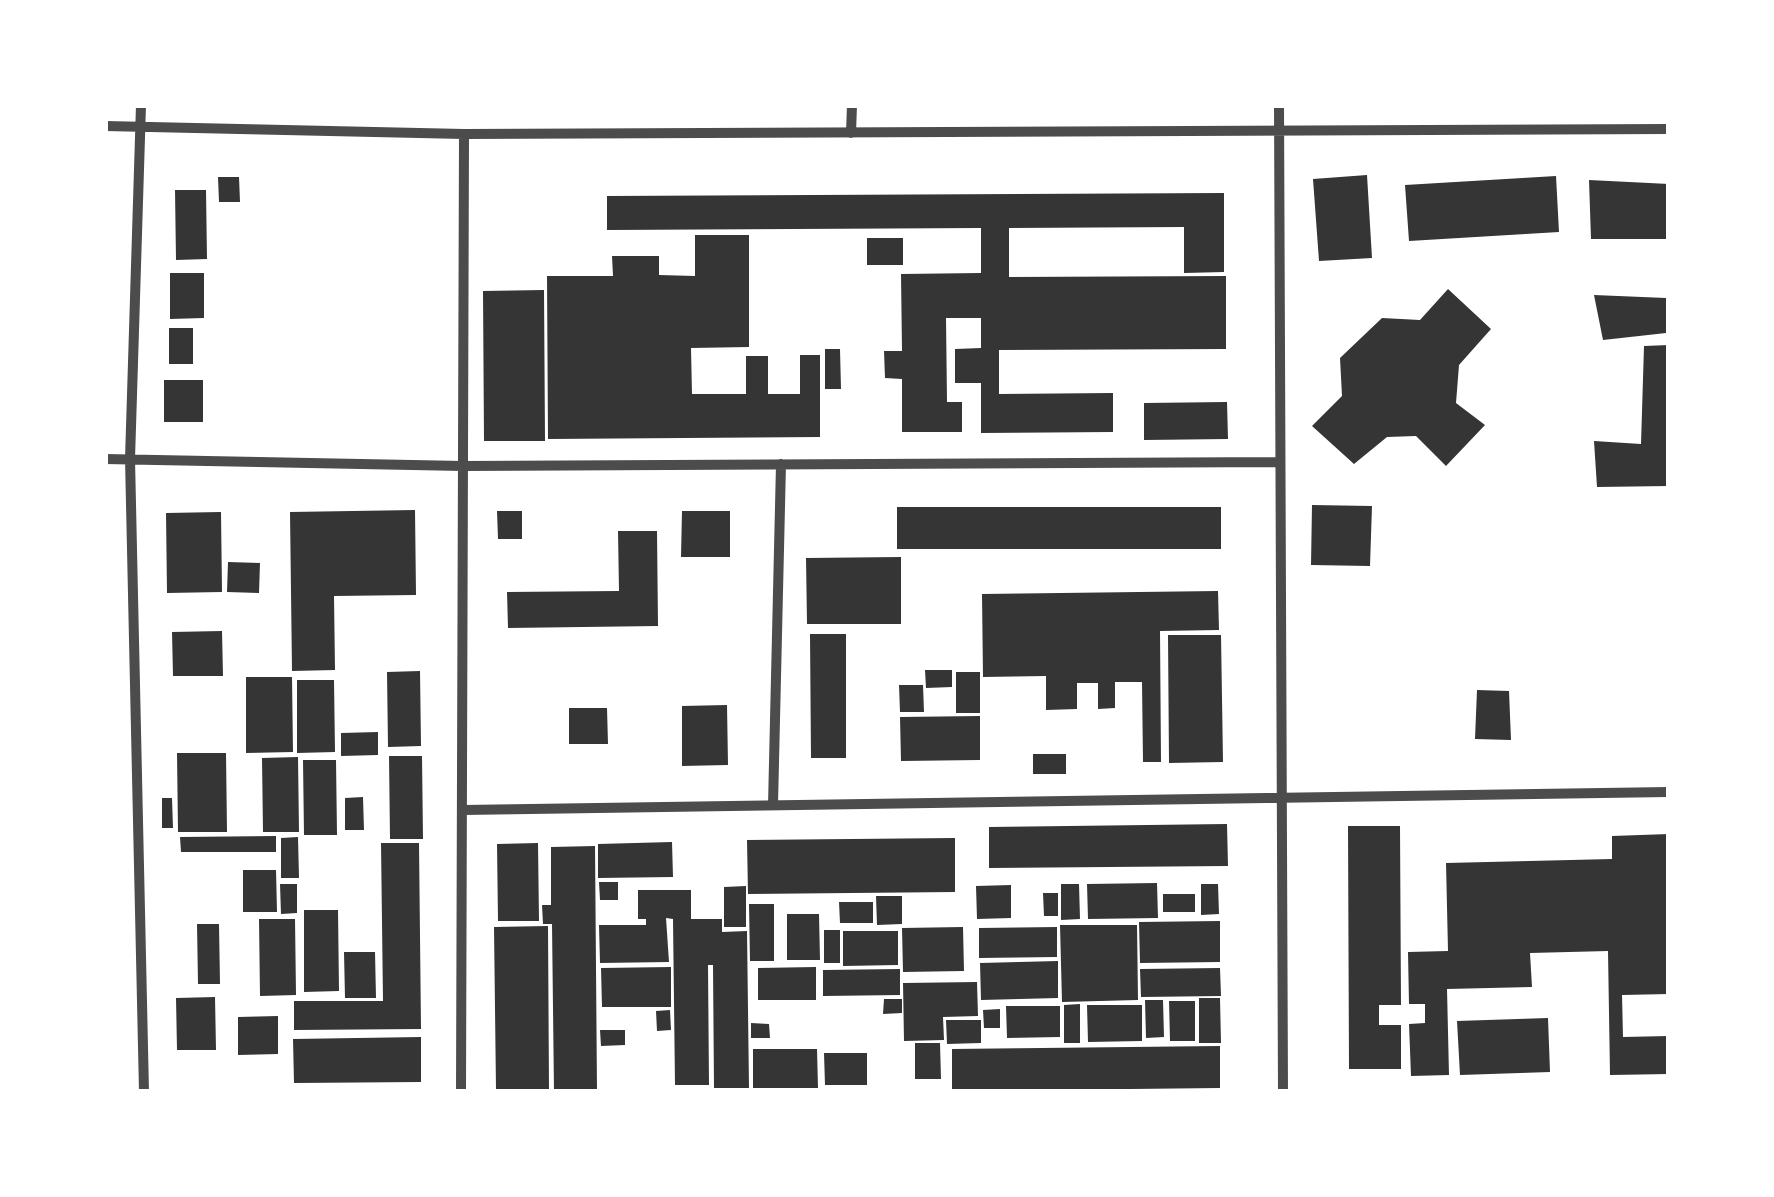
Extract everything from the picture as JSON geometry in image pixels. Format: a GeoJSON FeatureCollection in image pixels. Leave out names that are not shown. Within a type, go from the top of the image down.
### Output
{"type":"FeatureCollection","features":[{"type":"Feature","properties":{"kind":"street"},"geometry":{"type":"LineString","coordinates":[[141,105],[130,459],[144,1092]]}},
{"type":"Feature","properties":{"kind":"street"},"geometry":{"type":"LineString","coordinates":[[851,133],[852,105]]}},
{"type":"Feature","properties":{"kind":"street"},"geometry":{"type":"LineString","coordinates":[[1278,105],[1284,796],[1282,1092]]}},
{"type":"Feature","properties":{"kind":"street"},"geometry":{"type":"LineString","coordinates":[[105,126],[464,134],[1669,129]]}},
{"type":"Feature","properties":{"kind":"street"},"geometry":{"type":"LineString","coordinates":[[461,1092],[464,134]]}},
{"type":"Feature","properties":{"kind":"street"},"geometry":{"type":"LineString","coordinates":[[105,459],[463,466],[1280,462]]}},
{"type":"Feature","properties":{"kind":"street"},"geometry":{"type":"LineString","coordinates":[[773,804],[781,464]]}},
{"type":"Feature","properties":{"kind":"street"},"geometry":{"type":"LineString","coordinates":[[462,810],[1669,792]]}},
{"type":"Feature","properties":{"kind":"building"},"geometry":{"type":"Polygon","coordinates":[[[1367,175],[1372,258],[1319,261],[1313,179],[1367,175]]]}},
{"type":"Feature","properties":{"kind":"building"},"geometry":{"type":"Polygon","coordinates":[[[1556,176],[1559,232],[1409,241],[1405,185],[1556,176]]]}},
{"type":"Feature","properties":{"kind":"building"},"geometry":{"type":"Polygon","coordinates":[[[218,177],[239,177],[240,202],[219,202],[218,177]]]}},
{"type":"Feature","properties":{"kind":"building"},"geometry":{"type":"Polygon","coordinates":[[[1589,180],[1669,184],[1669,239],[1591,239],[1589,180]]]}},
{"type":"Feature","properties":{"kind":"building"},"geometry":{"type":"Polygon","coordinates":[[[175,190],[206,190],[207,259],[176,260],[175,190]]]}},
{"type":"Feature","properties":{"kind":"building"},"geometry":{"type":"Polygon","coordinates":[[[1224,193],[1224,272],[1184,273],[1184,227],[1009,228],[1009,277],[1226,276],[1226,349],[999,350],[999,394],[1113,393],[1113,432],[981,433],[981,383],[955,383],[955,349],[981,348],[981,318],[946,318],[947,402],[962,402],[962,432],[902,432],[902,379],[885,378],[884,351],[902,351],[901,274],[981,273],[981,228],[607,230],[607,196],[1224,193]]]}},
{"type":"Feature","properties":{"kind":"building"},"geometry":{"type":"Polygon","coordinates":[[[695,235],[749,235],[749,347],[691,348],[692,394],[746,394],[746,356],[768,356],[768,394],[800,394],[800,355],[820,355],[820,437],[548,439],[547,276],[613,276],[612,256],[659,256],[659,275],[695,276],[695,235]]]}},
{"type":"Feature","properties":{"kind":"building"},"geometry":{"type":"Polygon","coordinates":[[[867,238],[903,238],[903,265],[867,265],[867,238]]]}},
{"type":"Feature","properties":{"kind":"building"},"geometry":{"type":"Polygon","coordinates":[[[170,273],[204,273],[204,318],[170,319],[170,273]]]}},
{"type":"Feature","properties":{"kind":"building"},"geometry":{"type":"Polygon","coordinates":[[[1448,289],[1491,329],[1459,365],[1456,403],[1485,425],[1446,466],[1416,436],[1387,437],[1354,464],[1312,426],[1342,396],[1340,358],[1382,318],[1420,320],[1448,289]]]}},
{"type":"Feature","properties":{"kind":"building"},"geometry":{"type":"Polygon","coordinates":[[[544,290],[545,441],[484,441],[483,291],[544,290]]]}},
{"type":"Feature","properties":{"kind":"building"},"geometry":{"type":"Polygon","coordinates":[[[1594,295],[1666,298],[1666,333],[1603,340],[1594,295]]]}},
{"type":"Feature","properties":{"kind":"building"},"geometry":{"type":"Polygon","coordinates":[[[169,328],[193,328],[193,364],[169,364],[169,328]]]}},
{"type":"Feature","properties":{"kind":"building"},"geometry":{"type":"Polygon","coordinates":[[[1669,345],[1669,486],[1597,487],[1594,441],[1641,444],[1644,346],[1669,345]]]}},
{"type":"Feature","properties":{"kind":"building"},"geometry":{"type":"Polygon","coordinates":[[[825,349],[840,349],[841,389],[825,389],[825,349]]]}},
{"type":"Feature","properties":{"kind":"building"},"geometry":{"type":"Polygon","coordinates":[[[164,380],[203,380],[203,422],[164,422],[164,380]]]}},
{"type":"Feature","properties":{"kind":"building"},"geometry":{"type":"Polygon","coordinates":[[[1227,402],[1228,439],[1144,440],[1144,403],[1227,402]]]}},
{"type":"Feature","properties":{"kind":"building"},"geometry":{"type":"Polygon","coordinates":[[[1312,505],[1372,506],[1370,566],[1311,565],[1312,505]]]}},
{"type":"Feature","properties":{"kind":"building"},"geometry":{"type":"Polygon","coordinates":[[[897,507],[1221,507],[1221,549],[897,549],[897,507]]]}},
{"type":"Feature","properties":{"kind":"building"},"geometry":{"type":"Polygon","coordinates":[[[415,510],[416,595],[334,596],[335,670],[292,671],[290,512],[415,510]]]}},
{"type":"Feature","properties":{"kind":"building"},"geometry":{"type":"Polygon","coordinates":[[[497,511],[522,511],[522,539],[498,539],[497,511]]]}},
{"type":"Feature","properties":{"kind":"building"},"geometry":{"type":"Polygon","coordinates":[[[682,511],[730,511],[730,557],[681,557],[682,511]]]}},
{"type":"Feature","properties":{"kind":"building"},"geometry":{"type":"Polygon","coordinates":[[[221,512],[222,592],[167,593],[166,513],[221,512]]]}},
{"type":"Feature","properties":{"kind":"building"},"geometry":{"type":"Polygon","coordinates":[[[618,531],[657,531],[658,626],[508,628],[507,592],[619,591],[618,531]]]}},
{"type":"Feature","properties":{"kind":"building"},"geometry":{"type":"Polygon","coordinates":[[[901,557],[901,624],[807,624],[806,558],[901,557]]]}},
{"type":"Feature","properties":{"kind":"building"},"geometry":{"type":"Polygon","coordinates":[[[228,562],[260,563],[259,593],[227,592],[228,562]]]}},
{"type":"Feature","properties":{"kind":"building"},"geometry":{"type":"Polygon","coordinates":[[[1218,591],[1219,630],[1160,631],[1161,762],[1143,762],[1142,682],[1115,682],[1115,708],[1098,709],[1098,683],[1077,683],[1077,709],[1046,710],[1046,676],[983,677],[982,594],[1218,591]]]}},
{"type":"Feature","properties":{"kind":"building"},"geometry":{"type":"Polygon","coordinates":[[[222,631],[223,676],[173,676],[172,632],[222,631]]]}},
{"type":"Feature","properties":{"kind":"building"},"geometry":{"type":"Polygon","coordinates":[[[810,634],[846,634],[846,758],[811,758],[810,634]]]}},
{"type":"Feature","properties":{"kind":"building"},"geometry":{"type":"Polygon","coordinates":[[[1168,635],[1221,635],[1223,762],[1169,763],[1168,635]]]}},
{"type":"Feature","properties":{"kind":"building"},"geometry":{"type":"Polygon","coordinates":[[[925,670],[952,670],[952,687],[926,688],[925,670]]]}},
{"type":"Feature","properties":{"kind":"building"},"geometry":{"type":"Polygon","coordinates":[[[420,671],[421,746],[388,747],[387,672],[420,671]]]}},
{"type":"Feature","properties":{"kind":"building"},"geometry":{"type":"Polygon","coordinates":[[[956,672],[980,672],[980,713],[956,713],[956,672]]]}},
{"type":"Feature","properties":{"kind":"building"},"geometry":{"type":"Polygon","coordinates":[[[246,677],[292,677],[293,752],[246,753],[246,677]]]}},
{"type":"Feature","properties":{"kind":"building"},"geometry":{"type":"Polygon","coordinates":[[[297,680],[334,680],[335,752],[297,753],[297,680]]]}},
{"type":"Feature","properties":{"kind":"building"},"geometry":{"type":"Polygon","coordinates":[[[899,685],[923,685],[924,712],[900,712],[899,685]]]}},
{"type":"Feature","properties":{"kind":"building"},"geometry":{"type":"Polygon","coordinates":[[[1477,690],[1509,691],[1511,740],[1475,739],[1477,690]]]}},
{"type":"Feature","properties":{"kind":"building"},"geometry":{"type":"Polygon","coordinates":[[[727,705],[728,765],[682,766],[682,706],[727,705]]]}},
{"type":"Feature","properties":{"kind":"building"},"geometry":{"type":"Polygon","coordinates":[[[569,708],[607,708],[608,744],[569,744],[569,708]]]}},
{"type":"Feature","properties":{"kind":"building"},"geometry":{"type":"Polygon","coordinates":[[[980,716],[980,760],[901,761],[900,717],[980,716]]]}},
{"type":"Feature","properties":{"kind":"building"},"geometry":{"type":"Polygon","coordinates":[[[378,732],[378,755],[341,756],[341,733],[378,732]]]}},
{"type":"Feature","properties":{"kind":"building"},"geometry":{"type":"Polygon","coordinates":[[[177,753],[226,753],[227,832],[178,832],[177,753]]]}},
{"type":"Feature","properties":{"kind":"building"},"geometry":{"type":"Polygon","coordinates":[[[1033,754],[1066,754],[1066,774],[1033,774],[1033,754]]]}},
{"type":"Feature","properties":{"kind":"building"},"geometry":{"type":"Polygon","coordinates":[[[389,756],[422,756],[423,839],[390,839],[389,756]]]}},
{"type":"Feature","properties":{"kind":"building"},"geometry":{"type":"Polygon","coordinates":[[[298,757],[299,832],[263,832],[262,758],[298,757]]]}},
{"type":"Feature","properties":{"kind":"building"},"geometry":{"type":"Polygon","coordinates":[[[303,760],[336,760],[337,835],[304,835],[303,760]]]}},
{"type":"Feature","properties":{"kind":"building"},"geometry":{"type":"Polygon","coordinates":[[[363,797],[364,830],[345,830],[345,798],[363,797]]]}},
{"type":"Feature","properties":{"kind":"building"},"geometry":{"type":"Polygon","coordinates":[[[162,798],[172,798],[173,828],[162,828],[162,798]]]}},
{"type":"Feature","properties":{"kind":"building"},"geometry":{"type":"Polygon","coordinates":[[[1227,824],[1228,866],[989,868],[989,827],[1227,824]]]}},
{"type":"Feature","properties":{"kind":"building"},"geometry":{"type":"Polygon","coordinates":[[[1348,826],[1400,826],[1401,1005],[1379,1005],[1379,1025],[1401,1025],[1401,1069],[1349,1069],[1348,826]]]}},
{"type":"Feature","properties":{"kind":"building"},"geometry":{"type":"Polygon","coordinates":[[[1669,834],[1669,994],[1622,995],[1623,1037],[1669,1036],[1669,1074],[1610,1075],[1608,951],[1530,953],[1532,987],[1447,989],[1449,1075],[1411,1076],[1409,1024],[1425,1023],[1425,1004],[1409,1004],[1408,952],[1448,951],[1446,863],[1612,859],[1612,836],[1669,834]]]}},
{"type":"Feature","properties":{"kind":"building"},"geometry":{"type":"Polygon","coordinates":[[[276,836],[276,852],[181,852],[180,837],[276,836]]]}},
{"type":"Feature","properties":{"kind":"building"},"geometry":{"type":"Polygon","coordinates":[[[298,837],[299,878],[281,878],[281,838],[298,837]]]}},
{"type":"Feature","properties":{"kind":"building"},"geometry":{"type":"Polygon","coordinates":[[[955,838],[955,892],[748,894],[747,840],[955,838]]]}},
{"type":"Feature","properties":{"kind":"building"},"geometry":{"type":"Polygon","coordinates":[[[672,842],[673,877],[598,878],[598,844],[672,842]]]}},
{"type":"Feature","properties":{"kind":"building"},"geometry":{"type":"Polygon","coordinates":[[[381,843],[419,843],[421,1029],[294,1030],[294,1001],[383,1001],[381,843]]]}},
{"type":"Feature","properties":{"kind":"building"},"geometry":{"type":"Polygon","coordinates":[[[538,843],[539,921],[498,921],[497,844],[538,843]]]}},
{"type":"Feature","properties":{"kind":"building"},"geometry":{"type":"Polygon","coordinates":[[[595,846],[597,1091],[554,1092],[552,924],[543,924],[542,905],[551,905],[551,847],[595,846]]]}},
{"type":"Feature","properties":{"kind":"building"},"geometry":{"type":"Polygon","coordinates":[[[243,870],[276,870],[277,912],[243,912],[243,870]]]}},
{"type":"Feature","properties":{"kind":"building"},"geometry":{"type":"Polygon","coordinates":[[[599,882],[618,882],[618,900],[600,900],[599,882]]]}},
{"type":"Feature","properties":{"kind":"building"},"geometry":{"type":"Polygon","coordinates":[[[1157,883],[1158,918],[1088,919],[1087,884],[1157,883]]]}},
{"type":"Feature","properties":{"kind":"building"},"geometry":{"type":"Polygon","coordinates":[[[280,884],[297,884],[297,913],[281,914],[280,884]]]}},
{"type":"Feature","properties":{"kind":"building"},"geometry":{"type":"Polygon","coordinates":[[[1061,884],[1079,884],[1080,919],[1061,920],[1061,884]]]}},
{"type":"Feature","properties":{"kind":"building"},"geometry":{"type":"Polygon","coordinates":[[[1201,884],[1218,884],[1219,914],[1201,915],[1201,884]]]}},
{"type":"Feature","properties":{"kind":"building"},"geometry":{"type":"Polygon","coordinates":[[[1011,885],[1011,918],[977,919],[976,886],[1011,885]]]}},
{"type":"Feature","properties":{"kind":"building"},"geometry":{"type":"Polygon","coordinates":[[[746,886],[746,927],[724,927],[724,887],[746,886]]]}},
{"type":"Feature","properties":{"kind":"building"},"geometry":{"type":"Polygon","coordinates":[[[638,890],[691,890],[691,919],[722,919],[722,932],[747,931],[749,1088],[714,1088],[713,965],[708,965],[709,1085],[675,1085],[673,919],[666,918],[669,962],[600,963],[599,925],[646,925],[646,919],[638,919],[638,890]]]}},
{"type":"Feature","properties":{"kind":"building"},"geometry":{"type":"Polygon","coordinates":[[[1043,893],[1058,893],[1058,916],[1044,916],[1043,893]]]}},
{"type":"Feature","properties":{"kind":"building"},"geometry":{"type":"Polygon","coordinates":[[[1163,894],[1195,894],[1195,912],[1163,912],[1163,894]]]}},
{"type":"Feature","properties":{"kind":"building"},"geometry":{"type":"Polygon","coordinates":[[[876,896],[902,896],[902,924],[877,925],[876,896]]]}},
{"type":"Feature","properties":{"kind":"building"},"geometry":{"type":"Polygon","coordinates":[[[839,902],[873,902],[873,923],[840,923],[839,902]]]}},
{"type":"Feature","properties":{"kind":"building"},"geometry":{"type":"Polygon","coordinates":[[[749,904],[774,904],[774,961],[750,961],[749,904]]]}},
{"type":"Feature","properties":{"kind":"building"},"geometry":{"type":"Polygon","coordinates":[[[304,910],[338,910],[339,991],[304,992],[304,910]]]}},
{"type":"Feature","properties":{"kind":"building"},"geometry":{"type":"Polygon","coordinates":[[[787,914],[819,914],[820,960],[787,960],[787,914]]]}},
{"type":"Feature","properties":{"kind":"building"},"geometry":{"type":"Polygon","coordinates":[[[259,919],[295,919],[296,995],[260,996],[259,919]]]}},
{"type":"Feature","properties":{"kind":"building"},"geometry":{"type":"Polygon","coordinates":[[[1220,921],[1220,962],[1140,963],[1139,922],[1220,921]]]}},
{"type":"Feature","properties":{"kind":"building"},"geometry":{"type":"Polygon","coordinates":[[[197,924],[219,924],[220,984],[198,984],[197,924]]]}},
{"type":"Feature","properties":{"kind":"building"},"geometry":{"type":"Polygon","coordinates":[[[1060,925],[1137,925],[1138,1000],[1062,1002],[1060,925]]]}},
{"type":"Feature","properties":{"kind":"building"},"geometry":{"type":"Polygon","coordinates":[[[548,926],[549,1090],[496,1090],[494,927],[548,926]]]}},
{"type":"Feature","properties":{"kind":"building"},"geometry":{"type":"Polygon","coordinates":[[[963,927],[964,971],[903,972],[902,928],[963,927]]]}},
{"type":"Feature","properties":{"kind":"building"},"geometry":{"type":"Polygon","coordinates":[[[1057,927],[1057,957],[979,958],[979,928],[1057,927]]]}},
{"type":"Feature","properties":{"kind":"building"},"geometry":{"type":"Polygon","coordinates":[[[824,930],[840,930],[840,963],[824,963],[824,930]]]}},
{"type":"Feature","properties":{"kind":"building"},"geometry":{"type":"Polygon","coordinates":[[[843,931],[898,931],[898,965],[843,966],[843,931]]]}},
{"type":"Feature","properties":{"kind":"building"},"geometry":{"type":"Polygon","coordinates":[[[344,952],[375,952],[376,998],[345,998],[344,952]]]}},
{"type":"Feature","properties":{"kind":"building"},"geometry":{"type":"Polygon","coordinates":[[[1058,961],[1058,998],[981,1000],[980,963],[1058,961]]]}},
{"type":"Feature","properties":{"kind":"building"},"geometry":{"type":"Polygon","coordinates":[[[671,967],[671,1007],[602,1007],[601,968],[671,967]]]}},
{"type":"Feature","properties":{"kind":"building"},"geometry":{"type":"Polygon","coordinates":[[[816,967],[816,1000],[758,1000],[758,968],[816,967]]]}},
{"type":"Feature","properties":{"kind":"building"},"geometry":{"type":"Polygon","coordinates":[[[1220,968],[1221,996],[1141,997],[1140,969],[1220,968]]]}},
{"type":"Feature","properties":{"kind":"building"},"geometry":{"type":"Polygon","coordinates":[[[900,969],[900,995],[823,996],[823,970],[900,969]]]}},
{"type":"Feature","properties":{"kind":"building"},"geometry":{"type":"Polygon","coordinates":[[[977,982],[978,1016],[943,1017],[944,1040],[904,1041],[903,983],[977,982]]]}},
{"type":"Feature","properties":{"kind":"building"},"geometry":{"type":"Polygon","coordinates":[[[215,997],[216,1050],[177,1050],[176,998],[215,997]]]}},
{"type":"Feature","properties":{"kind":"building"},"geometry":{"type":"Polygon","coordinates":[[[1199,998],[1220,998],[1221,1043],[1199,1043],[1199,998]]]}},
{"type":"Feature","properties":{"kind":"building"},"geometry":{"type":"Polygon","coordinates":[[[884,999],[902,999],[902,1013],[883,1014],[884,999]]]}},
{"type":"Feature","properties":{"kind":"building"},"geometry":{"type":"Polygon","coordinates":[[[1145,1000],[1163,1000],[1164,1037],[1146,1038],[1145,1000]]]}},
{"type":"Feature","properties":{"kind":"building"},"geometry":{"type":"Polygon","coordinates":[[[1169,1001],[1195,1001],[1195,1041],[1170,1041],[1169,1001]]]}},
{"type":"Feature","properties":{"kind":"building"},"geometry":{"type":"Polygon","coordinates":[[[1080,1004],[1080,1043],[1064,1043],[1064,1005],[1080,1004]]]}},
{"type":"Feature","properties":{"kind":"building"},"geometry":{"type":"Polygon","coordinates":[[[1087,1005],[1142,1005],[1142,1041],[1088,1042],[1087,1005]]]}},
{"type":"Feature","properties":{"kind":"building"},"geometry":{"type":"Polygon","coordinates":[[[1006,1006],[1060,1006],[1060,1037],[1007,1038],[1006,1006]]]}},
{"type":"Feature","properties":{"kind":"building"},"geometry":{"type":"Polygon","coordinates":[[[1000,1009],[1000,1028],[984,1028],[983,1010],[1000,1009]]]}},
{"type":"Feature","properties":{"kind":"building"},"geometry":{"type":"Polygon","coordinates":[[[670,1010],[671,1030],[657,1031],[656,1011],[670,1010]]]}},
{"type":"Feature","properties":{"kind":"building"},"geometry":{"type":"Polygon","coordinates":[[[278,1016],[278,1054],[238,1055],[238,1017],[278,1016]]]}},
{"type":"Feature","properties":{"kind":"building"},"geometry":{"type":"Polygon","coordinates":[[[1548,1018],[1550,1072],[1460,1075],[1457,1021],[1548,1018]]]}},
{"type":"Feature","properties":{"kind":"building"},"geometry":{"type":"Polygon","coordinates":[[[946,1020],[981,1020],[981,1043],[947,1044],[946,1020]]]}},
{"type":"Feature","properties":{"kind":"building"},"geometry":{"type":"Polygon","coordinates":[[[751,1023],[769,1024],[770,1038],[751,1038],[751,1023]]]}},
{"type":"Feature","properties":{"kind":"building"},"geometry":{"type":"Polygon","coordinates":[[[600,1030],[625,1030],[625,1045],[601,1046],[600,1030]]]}},
{"type":"Feature","properties":{"kind":"building"},"geometry":{"type":"Polygon","coordinates":[[[421,1037],[421,1082],[294,1083],[293,1039],[421,1037]]]}},
{"type":"Feature","properties":{"kind":"building"},"geometry":{"type":"Polygon","coordinates":[[[915,1043],[940,1043],[941,1079],[915,1079],[915,1043]]]}},
{"type":"Feature","properties":{"kind":"building"},"geometry":{"type":"Polygon","coordinates":[[[1220,1046],[1220,1088],[952,1091],[952,1049],[1220,1046]]]}},
{"type":"Feature","properties":{"kind":"building"},"geometry":{"type":"Polygon","coordinates":[[[753,1049],[817,1049],[818,1088],[753,1088],[753,1049]]]}},
{"type":"Feature","properties":{"kind":"building"},"geometry":{"type":"Polygon","coordinates":[[[824,1053],[867,1053],[867,1085],[825,1085],[824,1053]]]}}]}
